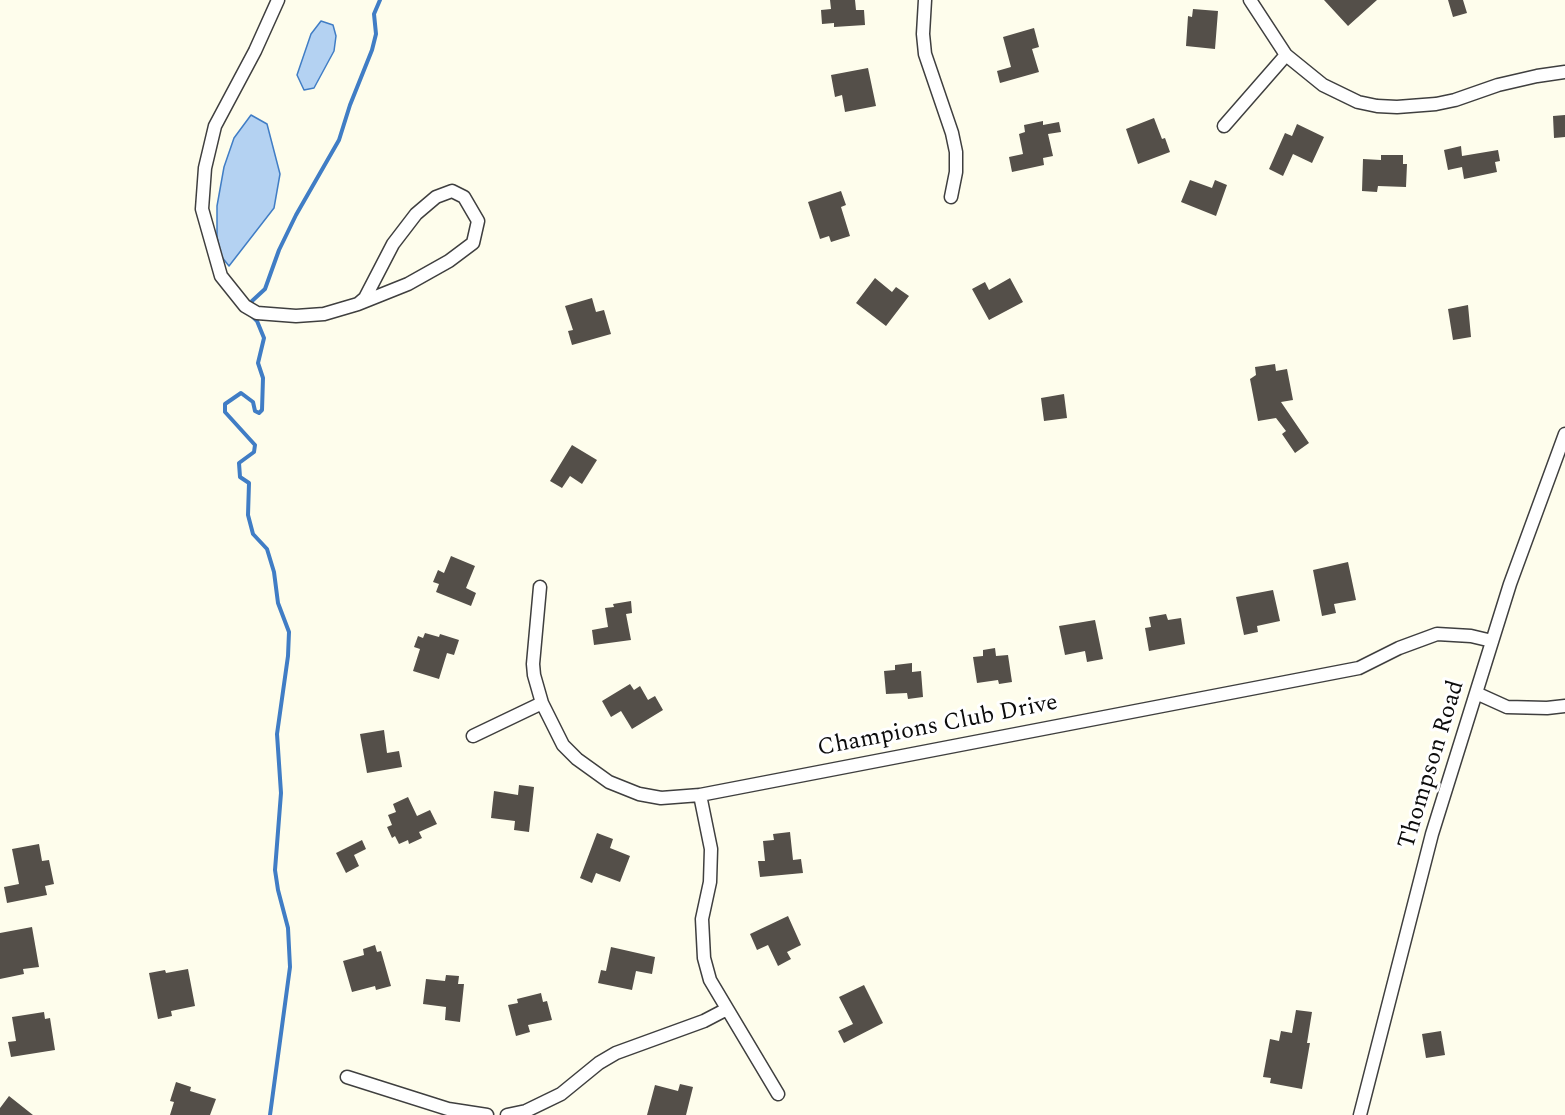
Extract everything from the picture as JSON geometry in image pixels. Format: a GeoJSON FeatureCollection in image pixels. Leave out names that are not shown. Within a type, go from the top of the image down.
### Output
{"type":"FeatureCollection","features":[{"type":"Feature","properties":{"kind":"street"},"geometry":{"type":"LineString","coordinates":[[278,0],[255,51],[215,126],[205,168],[202,209],[221,276],[244,306],[257,313],[296,316],[324,314],[358,304],[408,284],[449,261],[473,243],[478,221],[464,197],[452,191],[436,197],[416,214],[393,244],[364,298],[358,304]]}},
{"type":"Feature","properties":{"kind":"street"},"geometry":{"type":"LineString","coordinates":[[925,0],[923,34],[925,54],[952,133],[956,152],[956,172],[951,197]]}},
{"type":"Feature","properties":{"kind":"street"},"geometry":{"type":"LineString","coordinates":[[1250,0],[1286,55],[1323,85],[1358,102],[1397,107],[1436,104],[1498,85],[1565,72]]}},
{"type":"Feature","properties":{"kind":"street"},"geometry":{"type":"LineString","coordinates":[[1224,126],[1286,55]]}},
{"type":"Feature","properties":{"kind":"street","name":"Thompson Road"},"geometry":{"type":"LineString","coordinates":[[1360,1115],[1432,834],[1510,584],[1565,434]]}},
{"type":"Feature","properties":{"kind":"street","name":"Champions Club Drive"},"geometry":{"type":"LineString","coordinates":[[540,587],[534,675],[542,703],[563,745],[577,759],[609,782],[639,794],[660,798],[700,795],[1359,668],[1399,648],[1437,634],[1471,636],[1492,641]]}},
{"type":"Feature","properties":{"kind":"street"},"geometry":{"type":"LineString","coordinates":[[1476,693],[1507,707],[1537,709],[1565,706]]}},
{"type":"Feature","properties":{"kind":"street"},"geometry":{"type":"LineString","coordinates":[[473,736],[542,703]]}},
{"type":"Feature","properties":{"kind":"street"},"geometry":{"type":"LineString","coordinates":[[700,795],[711,849],[710,882],[702,919],[704,958],[710,980],[778,1094]]}},
{"type":"Feature","properties":{"kind":"street"},"geometry":{"type":"LineString","coordinates":[[507,1115],[526,1111],[561,1094],[599,1063],[616,1053],[704,1021],[728,1009]]}},
{"type":"Feature","properties":{"kind":"street"},"geometry":{"type":"LineString","coordinates":[[347,1077],[448,1109],[487,1115]]}},
{"type":"Feature","properties":{"kind":"water"},"geometry":{"type":"Polygon","coordinates":[[[321,21],[333,25],[336,36],[334,51],[314,88],[304,90],[297,75],[311,34],[321,21]]]}},
{"type":"Feature","properties":{"kind":"water"},"geometry":{"type":"Polygon","coordinates":[[[251,115],[267,124],[280,174],[274,208],[229,266],[221,256],[217,237],[217,206],[224,167],[234,138],[251,115]]]}},
{"type":"Feature","properties":{"kind":"building"},"geometry":{"type":"Polygon","coordinates":[[[830,0],[855,0],[856,10],[864,10],[865,25],[834,27],[834,23],[822,24],[821,10],[831,9],[830,0]]]}},
{"type":"Feature","properties":{"kind":"building"},"geometry":{"type":"Polygon","coordinates":[[[1324,0],[1377,0],[1348,26],[1324,0]]]}},
{"type":"Feature","properties":{"kind":"building"},"geometry":{"type":"Polygon","coordinates":[[[1448,0],[1463,0],[1467,13],[1453,17],[1448,0]]]}},
{"type":"Feature","properties":{"kind":"building"},"geometry":{"type":"Polygon","coordinates":[[[1193,9],[1218,11],[1215,49],[1186,46],[1188,16],[1192,17],[1193,9]]]}},
{"type":"Feature","properties":{"kind":"building"},"geometry":{"type":"Polygon","coordinates":[[[1034,28],[1039,47],[1032,49],[1039,72],[1000,83],[997,71],[1011,67],[1003,37],[1034,28]]]}},
{"type":"Feature","properties":{"kind":"building"},"geometry":{"type":"Polygon","coordinates":[[[868,68],[876,106],[845,112],[842,95],[835,97],[831,75],[868,68]]]}},
{"type":"Feature","properties":{"kind":"building"},"geometry":{"type":"Polygon","coordinates":[[[1565,115],[1565,137],[1554,138],[1553,116],[1565,115]]]}},
{"type":"Feature","properties":{"kind":"building"},"geometry":{"type":"Polygon","coordinates":[[[1154,118],[1170,152],[1138,164],[1126,129],[1154,118]]]}},
{"type":"Feature","properties":{"kind":"building"},"geometry":{"type":"Polygon","coordinates":[[[1043,121],[1043,125],[1059,122],[1061,132],[1048,134],[1053,156],[1043,158],[1044,165],[1012,172],[1009,157],[1023,154],[1019,134],[1025,132],[1024,125],[1043,121]]]}},
{"type":"Feature","properties":{"kind":"building"},"geometry":{"type":"Polygon","coordinates":[[[1297,124],[1324,137],[1312,163],[1293,154],[1283,176],[1269,169],[1285,133],[1292,136],[1297,124]]]}},
{"type":"Feature","properties":{"kind":"building"},"geometry":{"type":"Polygon","coordinates":[[[1461,146],[1462,156],[1498,150],[1500,161],[1495,162],[1497,172],[1464,179],[1462,167],[1448,170],[1444,150],[1461,146]]]}},
{"type":"Feature","properties":{"kind":"building"},"geometry":{"type":"Polygon","coordinates":[[[1381,155],[1403,155],[1403,164],[1407,164],[1406,187],[1378,186],[1377,192],[1362,191],[1363,159],[1381,160],[1381,155]]]}},
{"type":"Feature","properties":{"kind":"building"},"geometry":{"type":"Polygon","coordinates":[[[1190,180],[1212,188],[1215,180],[1227,185],[1216,216],[1181,202],[1190,180]]]}},
{"type":"Feature","properties":{"kind":"building"},"geometry":{"type":"Polygon","coordinates":[[[841,191],[846,205],[841,207],[850,236],[831,242],[829,236],[820,239],[808,202],[841,191]]]}},
{"type":"Feature","properties":{"kind":"building"},"geometry":{"type":"Polygon","coordinates":[[[875,278],[892,292],[896,287],[909,296],[886,326],[856,303],[875,278]]]}},
{"type":"Feature","properties":{"kind":"building"},"geometry":{"type":"Polygon","coordinates":[[[1010,278],[1023,302],[989,320],[972,289],[985,282],[989,290],[1010,278]]]}},
{"type":"Feature","properties":{"kind":"building"},"geometry":{"type":"Polygon","coordinates":[[[592,298],[596,312],[604,310],[611,334],[572,345],[568,331],[573,330],[565,306],[592,298]]]}},
{"type":"Feature","properties":{"kind":"building"},"geometry":{"type":"Polygon","coordinates":[[[1468,305],[1471,337],[1453,340],[1448,309],[1468,305]]]}},
{"type":"Feature","properties":{"kind":"building"},"geometry":{"type":"Polygon","coordinates":[[[1275,364],[1276,371],[1287,369],[1293,400],[1281,402],[1309,443],[1295,453],[1282,434],[1286,431],[1276,418],[1258,421],[1250,379],[1256,375],[1255,367],[1275,364]]]}},
{"type":"Feature","properties":{"kind":"building"},"geometry":{"type":"Polygon","coordinates":[[[1064,394],[1067,418],[1044,421],[1041,398],[1064,394]]]}},
{"type":"Feature","properties":{"kind":"building"},"geometry":{"type":"Polygon","coordinates":[[[572,445],[597,460],[582,484],[570,476],[562,488],[550,481],[572,445]]]}},
{"type":"Feature","properties":{"kind":"building"},"geometry":{"type":"Polygon","coordinates":[[[451,556],[475,566],[466,588],[476,593],[471,606],[436,592],[439,584],[433,582],[438,570],[444,573],[451,556]]]}},
{"type":"Feature","properties":{"kind":"building"},"geometry":{"type":"Polygon","coordinates":[[[1348,562],[1356,600],[1334,604],[1336,613],[1322,616],[1313,570],[1348,562]]]}},
{"type":"Feature","properties":{"kind":"building"},"geometry":{"type":"Polygon","coordinates":[[[1273,590],[1280,621],[1257,626],[1258,632],[1244,635],[1236,597],[1273,590]]]}},
{"type":"Feature","properties":{"kind":"building"},"geometry":{"type":"Polygon","coordinates":[[[631,601],[632,613],[626,614],[631,640],[594,645],[592,630],[608,627],[605,608],[631,601]]]}},
{"type":"Feature","properties":{"kind":"building"},"geometry":{"type":"Polygon","coordinates":[[[1166,614],[1168,620],[1181,618],[1185,644],[1149,651],[1145,628],[1151,627],[1149,617],[1166,614]]]}},
{"type":"Feature","properties":{"kind":"building"},"geometry":{"type":"Polygon","coordinates":[[[1095,620],[1103,659],[1087,662],[1085,651],[1065,655],[1059,626],[1095,620]]]}},
{"type":"Feature","properties":{"kind":"building"},"geometry":{"type":"Polygon","coordinates":[[[425,633],[439,637],[440,634],[459,640],[454,655],[447,653],[439,679],[413,671],[420,649],[414,647],[418,636],[423,638],[425,633]]]}},
{"type":"Feature","properties":{"kind":"building"},"geometry":{"type":"Polygon","coordinates":[[[995,648],[996,656],[1008,655],[1012,682],[999,684],[998,680],[977,683],[973,657],[983,656],[983,650],[995,648]]]}},
{"type":"Feature","properties":{"kind":"building"},"geometry":{"type":"Polygon","coordinates":[[[912,663],[912,672],[921,671],[923,697],[908,699],[907,693],[886,694],[884,671],[895,670],[895,665],[912,663]]]}},
{"type":"Feature","properties":{"kind":"building"},"geometry":{"type":"Polygon","coordinates":[[[630,684],[634,690],[640,686],[648,700],[655,696],[663,710],[632,729],[621,711],[611,717],[602,701],[630,684]]]}},
{"type":"Feature","properties":{"kind":"building"},"geometry":{"type":"Polygon","coordinates":[[[384,730],[387,753],[399,751],[402,767],[367,773],[360,734],[384,730]]]}},
{"type":"Feature","properties":{"kind":"building"},"geometry":{"type":"Polygon","coordinates":[[[519,785],[534,787],[529,832],[514,830],[515,821],[491,818],[494,791],[518,795],[519,785]]]}},
{"type":"Feature","properties":{"kind":"building"},"geometry":{"type":"Polygon","coordinates":[[[408,797],[417,816],[430,810],[437,824],[419,832],[422,838],[409,844],[408,840],[399,844],[395,836],[392,838],[387,827],[392,825],[388,815],[396,812],[393,804],[408,797]]]}},
{"type":"Feature","properties":{"kind":"building"},"geometry":{"type":"Polygon","coordinates":[[[790,832],[793,860],[801,859],[803,873],[760,877],[758,861],[765,861],[763,841],[774,840],[773,834],[790,832]]]}},
{"type":"Feature","properties":{"kind":"building"},"geometry":{"type":"Polygon","coordinates":[[[597,833],[613,839],[610,848],[630,856],[620,882],[596,873],[592,883],[580,878],[597,833]]]}},
{"type":"Feature","properties":{"kind":"building"},"geometry":{"type":"Polygon","coordinates":[[[362,840],[366,849],[354,855],[359,866],[346,873],[336,853],[362,840]]]}},
{"type":"Feature","properties":{"kind":"building"},"geometry":{"type":"Polygon","coordinates":[[[39,844],[42,861],[49,860],[54,884],[45,886],[47,895],[7,903],[4,887],[19,884],[12,849],[39,844]]]}},
{"type":"Feature","properties":{"kind":"building"},"geometry":{"type":"Polygon","coordinates":[[[788,916],[801,945],[787,952],[791,959],[778,966],[768,945],[757,950],[750,934],[788,916]]]}},
{"type":"Feature","properties":{"kind":"building"},"geometry":{"type":"Polygon","coordinates":[[[32,927],[39,967],[23,969],[24,974],[0,979],[0,933],[32,927]]]}},
{"type":"Feature","properties":{"kind":"building"},"geometry":{"type":"Polygon","coordinates":[[[375,945],[377,952],[381,951],[391,986],[376,990],[375,986],[352,992],[343,961],[364,955],[363,949],[375,945]]]}},
{"type":"Feature","properties":{"kind":"building"},"geometry":{"type":"Polygon","coordinates":[[[611,947],[655,957],[652,974],[636,971],[632,990],[598,983],[601,970],[606,971],[611,947]]]}},
{"type":"Feature","properties":{"kind":"building"},"geometry":{"type":"Polygon","coordinates":[[[188,969],[195,1006],[171,1011],[172,1016],[158,1019],[149,973],[188,969]]]}},
{"type":"Feature","properties":{"kind":"building"},"geometry":{"type":"Polygon","coordinates":[[[446,975],[459,976],[458,984],[464,984],[460,1022],[445,1020],[446,1007],[423,1004],[426,979],[445,981],[446,975]]]}},
{"type":"Feature","properties":{"kind":"building"},"geometry":{"type":"Polygon","coordinates":[[[864,985],[883,1023],[844,1043],[838,1031],[853,1024],[839,997],[864,985]]]}},
{"type":"Feature","properties":{"kind":"building"},"geometry":{"type":"Polygon","coordinates":[[[541,993],[543,1002],[547,1001],[552,1020],[528,1025],[530,1032],[516,1036],[508,1005],[518,1003],[517,999],[541,993]]]}},
{"type":"Feature","properties":{"kind":"building"},"geometry":{"type":"Polygon","coordinates":[[[1296,1010],[1312,1012],[1307,1043],[1310,1043],[1302,1089],[1270,1083],[1271,1078],[1263,1077],[1270,1039],[1279,1041],[1281,1031],[1292,1033],[1296,1010]]]}},
{"type":"Feature","properties":{"kind":"building"},"geometry":{"type":"Polygon","coordinates":[[[44,1012],[45,1019],[50,1018],[55,1050],[11,1057],[8,1042],[16,1041],[12,1017],[44,1012]]]}},
{"type":"Feature","properties":{"kind":"building"},"geometry":{"type":"Polygon","coordinates":[[[1441,1031],[1445,1055],[1426,1058],[1422,1034],[1441,1031]]]}},
{"type":"Feature","properties":{"kind":"building"},"geometry":{"type":"Polygon","coordinates":[[[176,1082],[191,1087],[190,1091],[216,1099],[210,1115],[170,1115],[174,1102],[170,1101],[176,1082]]]}},
{"type":"Feature","properties":{"kind":"building"},"geometry":{"type":"Polygon","coordinates":[[[680,1084],[693,1087],[686,1115],[647,1115],[655,1085],[678,1091],[680,1084]]]}},
{"type":"Feature","properties":{"kind":"building"},"geometry":{"type":"Polygon","coordinates":[[[9,1096],[33,1115],[0,1115],[0,1108],[9,1096]]]}},
{"type":"Feature","properties":{"kind":"waterway"},"geometry":{"type":"LineString","coordinates":[[251,308],[252,301],[265,289],[279,250],[296,215],[339,140],[372,50],[376,34],[374,14],[380,0]]}},
{"type":"Feature","properties":{"kind":"waterway"},"geometry":{"type":"LineString","coordinates":[[251,315],[257,321],[264,338],[258,363],[263,378],[262,410],[259,413],[255,411],[253,402],[241,393],[225,404],[225,412],[255,445],[254,452],[239,463],[240,477],[249,483],[248,515],[253,534],[267,549],[274,572],[278,603],[289,632],[288,656],[277,734],[281,793],[275,870],[288,928],[290,967],[270,1115]]}}]}
